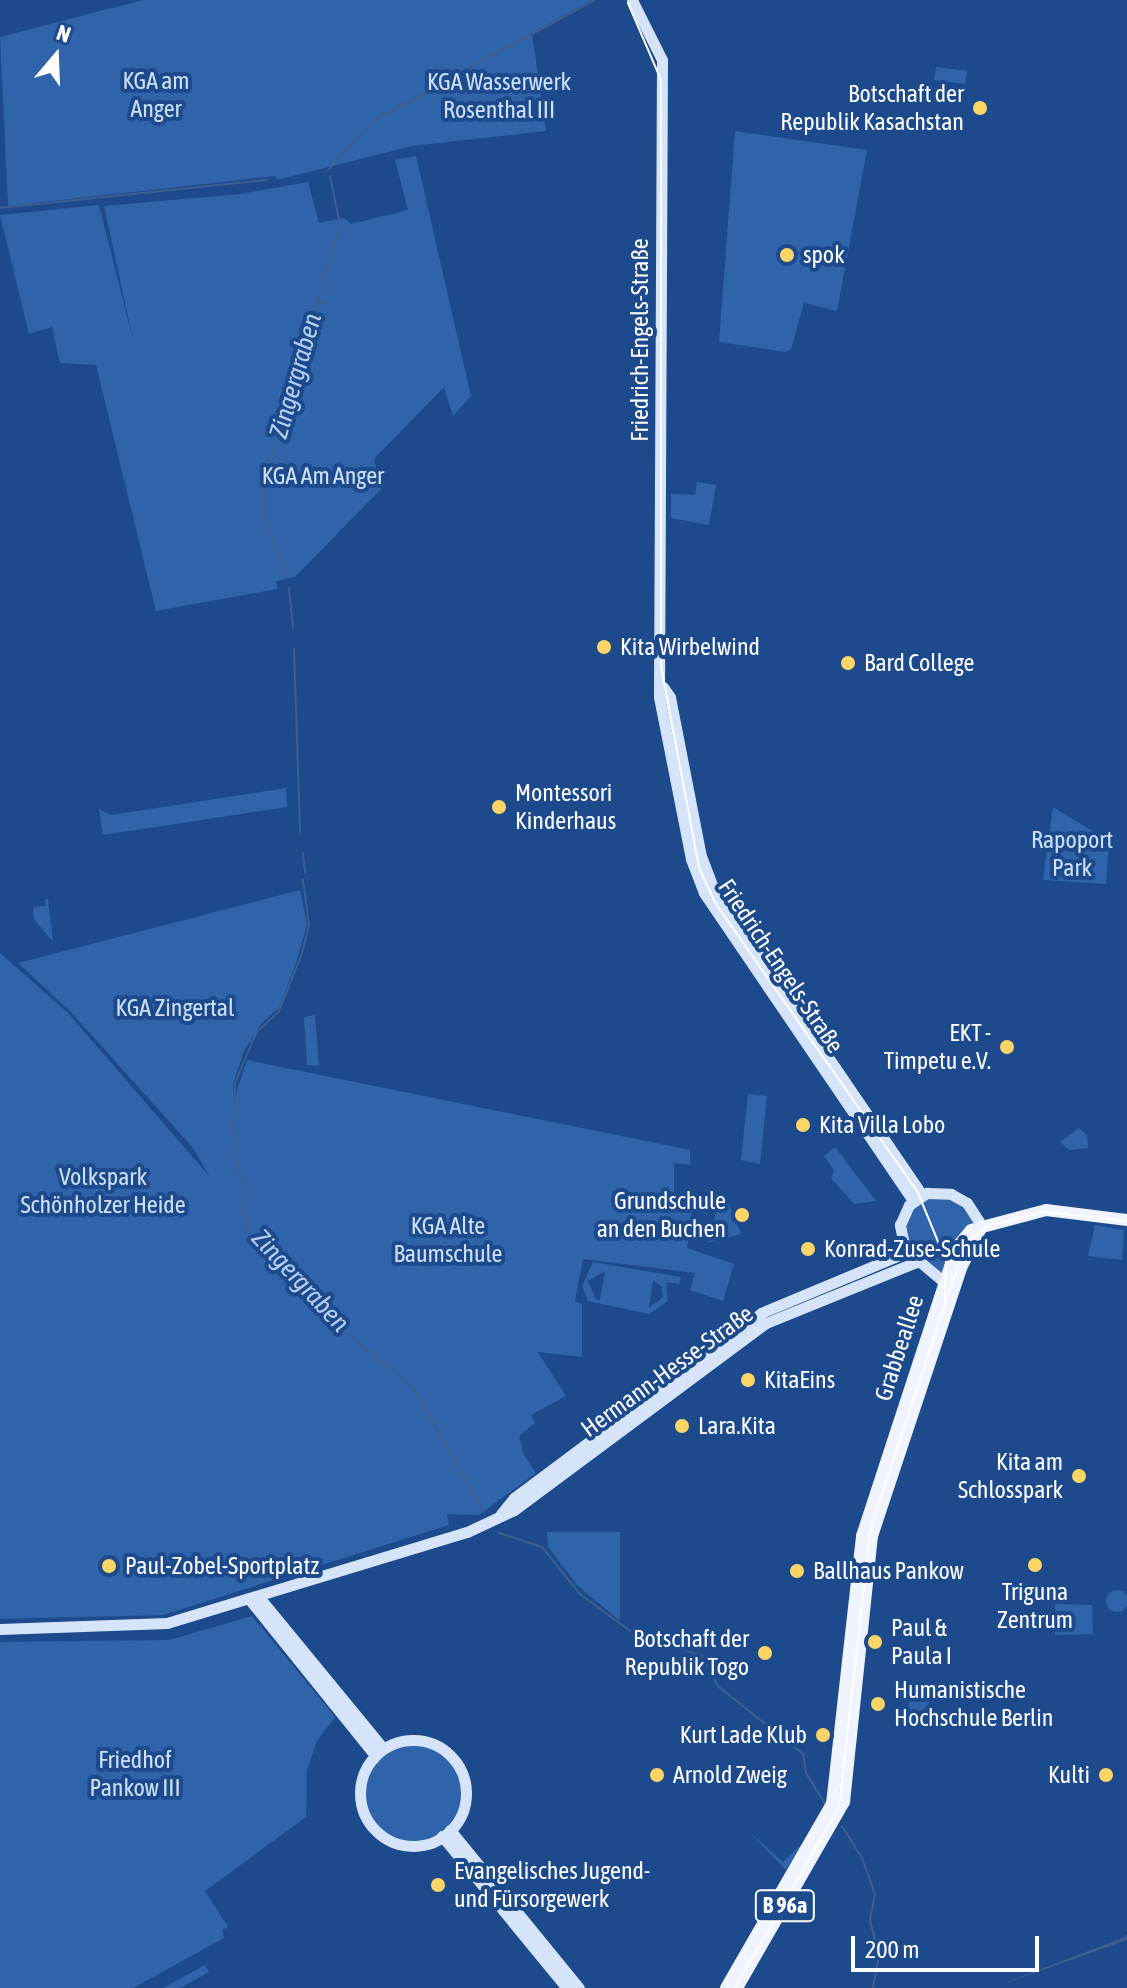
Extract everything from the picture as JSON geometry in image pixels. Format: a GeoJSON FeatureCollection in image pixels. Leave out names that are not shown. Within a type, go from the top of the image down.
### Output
{"type":"FeatureCollection","features":[{"type":"Feature","properties":{"kind":"main road","name":"Friedrich-Engels-Straße"},"geometry":{"type":"LineString","coordinates":[[632,0],[662,63],[663,687],[670,697],[701,856],[714,890],[917,1198]]}},
{"type":"Feature","properties":{"kind":"main road"},"geometry":{"type":"LineString","coordinates":[[950,1284],[916,1262],[907,1252],[900,1225],[917,1198],[944,1192],[961,1199],[982,1226],[1060,1209],[1127,1220]]}},
{"type":"Feature","properties":{"kind":"main road","name":"Grabbeallee"},"geometry":{"type":"LineString","coordinates":[[737,1988],[844,1802],[872,1536],[961,1239],[982,1226]]}},
{"type":"Feature","properties":{"kind":"main road","name":"Hermann-Hesse-Straße"},"geometry":{"type":"LineString","coordinates":[[499,1517],[514,1498],[761,1313],[907,1252]]}},
{"type":"Feature","properties":{"kind":"main road","name":"Hermann-Hesse-Straße"},"geometry":{"type":"LineString","coordinates":[[0,1629],[167,1623],[457,1536],[499,1517],[766,1323],[916,1262]]}},
{"type":"Feature","properties":{"kind":"main road","name":"Grabbeallee"},"geometry":{"type":"LineString","coordinates":[[726,1988],[832,1804],[862,1536],[950,1284]]}},
{"type":"Feature","properties":{"kind":"main road"},"geometry":{"type":"LineString","coordinates":[[254,1597],[379,1752]]}},
{"type":"Feature","properties":{"kind":"main road"},"geometry":{"type":"LineString","coordinates":[[419,1740],[454,1758],[462,1771],[465,1800],[446,1833],[426,1844],[400,1845],[371,1827],[359,1796],[379,1752],[419,1740]]}},
{"type":"Feature","properties":{"kind":"main road"},"geometry":{"type":"LineString","coordinates":[[446,1833],[567,1988]]}},
{"type":"Feature","properties":{"kind":"main road"},"geometry":{"type":"LineString","coordinates":[[446,1833],[579,1988]]}},
{"type":"Feature","properties":{"kind":"green space","name":"KGA am Anger"},"geometry":{"type":"Polygon","coordinates":[[[143,0],[592,0],[532,33],[546,131],[412,146],[277,180],[275,176],[8,206],[0,37],[143,0]]]}},
{"type":"Feature","properties":{"kind":"green space"},"geometry":{"type":"Polygon","coordinates":[[[936,67],[967,71],[965,84],[934,80],[936,67]]]}},
{"type":"Feature","properties":{"kind":"green space","name":"spok"},"geometry":{"type":"Polygon","coordinates":[[[735,131],[867,150],[837,311],[804,303],[791,349],[785,352],[719,342],[735,131]]]}},
{"type":"Feature","properties":{"kind":"green space","name":"KGA Am Anger"},"geometry":{"type":"Polygon","coordinates":[[[416,156],[471,396],[453,416],[444,387],[374,459],[381,489],[295,577],[276,581],[277,589],[156,611],[96,365],[60,363],[52,327],[29,334],[0,215],[99,205],[134,344],[104,206],[240,194],[308,182],[319,223],[344,218],[351,224],[408,210],[395,160],[416,156]]]}},
{"type":"Feature","properties":{"kind":"green space"},"geometry":{"type":"Polygon","coordinates":[[[697,482],[716,485],[709,525],[671,518],[671,494],[695,495],[697,482]]]}},
{"type":"Feature","properties":{"kind":"green space"},"geometry":{"type":"Polygon","coordinates":[[[286,788],[287,807],[103,835],[99,809],[111,815],[286,788]]]}},
{"type":"Feature","properties":{"kind":"green space","name":"Rapoport Park"},"geometry":{"type":"Polygon","coordinates":[[[1053,807],[1109,841],[1106,884],[1043,880],[1053,807]]]}},
{"type":"Feature","properties":{"kind":"green space"},"geometry":{"type":"Polygon","coordinates":[[[300,890],[307,924],[297,960],[279,1008],[261,1024],[244,1051],[233,1084],[234,1100],[247,1060],[690,1150],[690,1165],[674,1163],[674,1203],[693,1207],[687,1248],[734,1264],[723,1301],[690,1290],[695,1273],[583,1259],[575,1301],[582,1304],[582,1357],[538,1352],[566,1396],[531,1415],[535,1423],[519,1436],[524,1455],[536,1473],[479,1515],[447,1514],[449,1525],[163,1615],[0,1619],[0,953],[68,1013],[210,1177],[193,1148],[70,1011],[18,963],[300,890]]]}},
{"type":"Feature","properties":{"kind":"green space"},"geometry":{"type":"Polygon","coordinates":[[[45,899],[48,899],[53,942],[34,919],[33,907],[46,906],[45,899]]]}},
{"type":"Feature","properties":{"kind":"green space"},"geometry":{"type":"Polygon","coordinates":[[[315,1015],[319,1066],[307,1065],[304,1017],[315,1015]]]}},
{"type":"Feature","properties":{"kind":"green space"},"geometry":{"type":"Polygon","coordinates":[[[748,1094],[767,1096],[760,1164],[741,1160],[748,1094]]]}},
{"type":"Feature","properties":{"kind":"green space"},"geometry":{"type":"Polygon","coordinates":[[[1079,1128],[1087,1135],[1088,1148],[1069,1150],[1060,1142],[1079,1128]]]}},
{"type":"Feature","properties":{"kind":"green space"},"geometry":{"type":"Polygon","coordinates":[[[835,1147],[876,1201],[854,1204],[831,1178],[834,1170],[824,1156],[835,1147]]]}},
{"type":"Feature","properties":{"kind":"green space"},"geometry":{"type":"Polygon","coordinates":[[[701,1196],[709,1196],[714,1205],[712,1212],[701,1214],[696,1209],[696,1201],[701,1196]]]}},
{"type":"Feature","properties":{"kind":"green space"},"geometry":{"type":"Polygon","coordinates":[[[931,1196],[959,1200],[975,1221],[943,1275],[911,1250],[904,1229],[911,1209],[931,1196]]]}},
{"type":"Feature","properties":{"kind":"green space"},"geometry":{"type":"Polygon","coordinates":[[[726,1197],[741,1234],[707,1243],[720,1198],[726,1197]]]}},
{"type":"Feature","properties":{"kind":"green space"},"geometry":{"type":"Polygon","coordinates":[[[1095,1225],[1124,1230],[1122,1260],[1088,1256],[1095,1225]]]}},
{"type":"Feature","properties":{"kind":"green space"},"geometry":{"type":"Polygon","coordinates":[[[593,1262],[681,1277],[679,1284],[666,1282],[668,1301],[649,1314],[588,1301],[582,1286],[593,1262]],[[605,1271],[588,1281],[596,1299],[600,1300],[605,1271]],[[653,1280],[649,1308],[663,1297],[662,1287],[653,1280]]]}},
{"type":"Feature","properties":{"kind":"green space"},"geometry":{"type":"Polygon","coordinates":[[[547,1532],[620,1532],[620,1621],[578,1586],[548,1547],[547,1532]]]}},
{"type":"Feature","properties":{"kind":"green space"},"geometry":{"type":"Polygon","coordinates":[[[1117,1590],[1125,1593],[1128,1601],[1125,1609],[1117,1612],[1109,1609],[1106,1601],[1109,1593],[1117,1590]]]}},
{"type":"Feature","properties":{"kind":"green space"},"geometry":{"type":"Polygon","coordinates":[[[1055,1604],[1092,1605],[1093,1634],[1055,1635],[1055,1604]]]}},
{"type":"Feature","properties":{"kind":"green space","name":"Friedhof Pankow III"},"geometry":{"type":"Polygon","coordinates":[[[252,1616],[335,1717],[317,1741],[307,1770],[306,1817],[205,1891],[228,1927],[222,1930],[224,1938],[133,1988],[0,1988],[0,1642],[169,1640],[252,1616]]]}},
{"type":"Feature","properties":{"kind":"green space"},"geometry":{"type":"Polygon","coordinates":[[[911,1682],[931,1684],[927,1720],[907,1718],[911,1682]]]}},
{"type":"Feature","properties":{"kind":"green space"},"geometry":{"type":"Polygon","coordinates":[[[413,1745],[431,1749],[447,1759],[457,1775],[461,1793],[457,1811],[447,1827],[431,1837],[413,1841],[395,1837],[379,1827],[369,1811],[365,1793],[369,1775],[379,1759],[395,1749],[413,1745]]]}},
{"type":"Feature","properties":{"kind":"green space"},"geometry":{"type":"Polygon","coordinates":[[[748,1831],[783,1862],[803,1843],[786,1870],[748,1831]]]}},
{"type":"Feature","properties":{"kind":"green space"},"geometry":{"type":"Polygon","coordinates":[[[205,1965],[209,1972],[180,1988],[163,1988],[205,1965]]]}},
{"type":"Feature","properties":{"kind":"shaded area"},"geometry":{"type":"Polygon","coordinates":[[[1127,1935],[1127,1940],[992,1988],[1117,1940],[1127,1935]]]}},
{"type":"Feature","properties":{"kind":"waterway","name":"Zingergraben"},"geometry":{"type":"LineString","coordinates":[[329,169],[374,120],[595,0]]}},
{"type":"Feature","properties":{"kind":"waterway","name":"Zingergraben"},"geometry":{"type":"LineString","coordinates":[[287,574],[264,516],[265,483],[340,225],[330,176]]}},
{"type":"Feature","properties":{"kind":"waterway"},"geometry":{"type":"LineString","coordinates":[[0,208],[268,180]]}},
{"type":"Feature","properties":{"kind":"waterway"},"geometry":{"type":"LineString","coordinates":[[318,301],[329,304]]}},
{"type":"Feature","properties":{"kind":"waterway","name":"Zingergraben"},"geometry":{"type":"LineString","coordinates":[[289,588],[293,628]]}},
{"type":"Feature","properties":{"kind":"waterway","name":"Zingergraben"},"geometry":{"type":"LineString","coordinates":[[294,649],[300,834]]}},
{"type":"Feature","properties":{"kind":"waterway","name":"Zingergraben"},"geometry":{"type":"LineString","coordinates":[[303,853],[305,873]]}},
{"type":"Feature","properties":{"kind":"waterway","name":"Zingergraben"},"geometry":{"type":"LineString","coordinates":[[303,880],[309,925],[301,956],[279,1011],[256,1033],[235,1083],[233,1130],[248,1230],[329,1319],[413,1387],[484,1512]]}},
{"type":"Feature","properties":{"kind":"waterway","name":"Zingergraben"},"geometry":{"type":"LineString","coordinates":[[499,1533],[542,1547],[580,1594],[637,1636],[701,1655],[719,1687],[803,1754],[806,1773],[825,1803]]}},
{"type":"Feature","properties":{"kind":"waterway","name":"Zingergraben"},"geometry":{"type":"LineString","coordinates":[[842,1826],[862,1858],[875,1894],[870,1920],[879,1956],[873,1988]]}},
{"type":"Feature","properties":{"kind":"tram line"},"geometry":{"type":"LineString","coordinates":[[628,3],[661,80],[661,666],[699,868],[716,904],[918,1193],[946,1261],[945,1304]]}},
{"type":"Feature","properties":{"kind":"tram line"},"geometry":{"type":"LineString","coordinates":[[735,1988],[839,1807],[871,1527],[965,1244],[987,1226],[1044,1212],[1127,1221]]}},
{"type":"Feature","properties":{"kind":"place","name":"Botschaft der Republik Kasachstan"},"geometry":{"type":"Point","coordinates":[980,108]}},
{"type":"Feature","properties":{"kind":"place","name":"spok"},"geometry":{"type":"Point","coordinates":[787,255]}},
{"type":"Feature","properties":{"kind":"place","name":"Kita Wirbelwind"},"geometry":{"type":"Point","coordinates":[604,647]}},
{"type":"Feature","properties":{"kind":"place","name":"Bard College"},"geometry":{"type":"Point","coordinates":[848,663]}},
{"type":"Feature","properties":{"kind":"place","name":"Montessori Kinderhaus"},"geometry":{"type":"Point","coordinates":[499,807]}},
{"type":"Feature","properties":{"kind":"place","name":"EKT - Timpetu e.V."},"geometry":{"type":"Point","coordinates":[1007,1047]}},
{"type":"Feature","properties":{"kind":"place","name":"Kita Villa Lobo"},"geometry":{"type":"Point","coordinates":[803,1125]}},
{"type":"Feature","properties":{"kind":"place","name":"Grundschule an den Buchen"},"geometry":{"type":"Point","coordinates":[742,1215]}},
{"type":"Feature","properties":{"kind":"place","name":"Konrad-Zuse-Schule"},"geometry":{"type":"Point","coordinates":[808,1249]}},
{"type":"Feature","properties":{"kind":"place","name":"KitaEins"},"geometry":{"type":"Point","coordinates":[748,1380]}},
{"type":"Feature","properties":{"kind":"place","name":"Lara.Kita"},"geometry":{"type":"Point","coordinates":[682,1426]}},
{"type":"Feature","properties":{"kind":"place","name":"Kita am Schlosspark"},"geometry":{"type":"Point","coordinates":[1079,1476]}},
{"type":"Feature","properties":{"kind":"place","name":"Triguna Zentrum"},"geometry":{"type":"Point","coordinates":[1035,1565]}},
{"type":"Feature","properties":{"kind":"place","name":"Paul-Zobel-Sportplatz"},"geometry":{"type":"Point","coordinates":[109,1566]}},
{"type":"Feature","properties":{"kind":"place","name":"Ballhaus Pankow"},"geometry":{"type":"Point","coordinates":[797,1571]}},
{"type":"Feature","properties":{"kind":"place","name":"Paul & Paula I"},"geometry":{"type":"Point","coordinates":[875,1642]}},
{"type":"Feature","properties":{"kind":"place","name":"Botschaft der Republik Togo"},"geometry":{"type":"Point","coordinates":[765,1653]}},
{"type":"Feature","properties":{"kind":"place","name":"Humanistische Hochschule Berlin"},"geometry":{"type":"Point","coordinates":[878,1704]}},
{"type":"Feature","properties":{"kind":"place","name":"Kurt Lade Klub"},"geometry":{"type":"Point","coordinates":[823,1735]}},
{"type":"Feature","properties":{"kind":"place","name":"Arnold Zweig"},"geometry":{"type":"Point","coordinates":[657,1775]}},
{"type":"Feature","properties":{"kind":"place","name":"Kulti"},"geometry":{"type":"Point","coordinates":[1106,1775]}},
{"type":"Feature","properties":{"kind":"place","name":"Evangelisches Jugend- und Fürsorgewerk"},"geometry":{"type":"Point","coordinates":[438,1885]}},
{"type":"Feature","properties":{"kind":"park label","name":"KGA Wasserwerk Rosenthal III"},"geometry":{"type":"Point","coordinates":[499,96]}},
{"type":"Feature","properties":{"kind":"park label","name":"KGA Zingertal"},"geometry":{"type":"Point","coordinates":[175,1008]}},
{"type":"Feature","properties":{"kind":"park label","name":"Volkspark Schönholzer Heide"},"geometry":{"type":"Point","coordinates":[103,1191]}},
{"type":"Feature","properties":{"kind":"park label","name":"KGA Alte Baumschule"},"geometry":{"type":"Point","coordinates":[448,1240]}}]}
